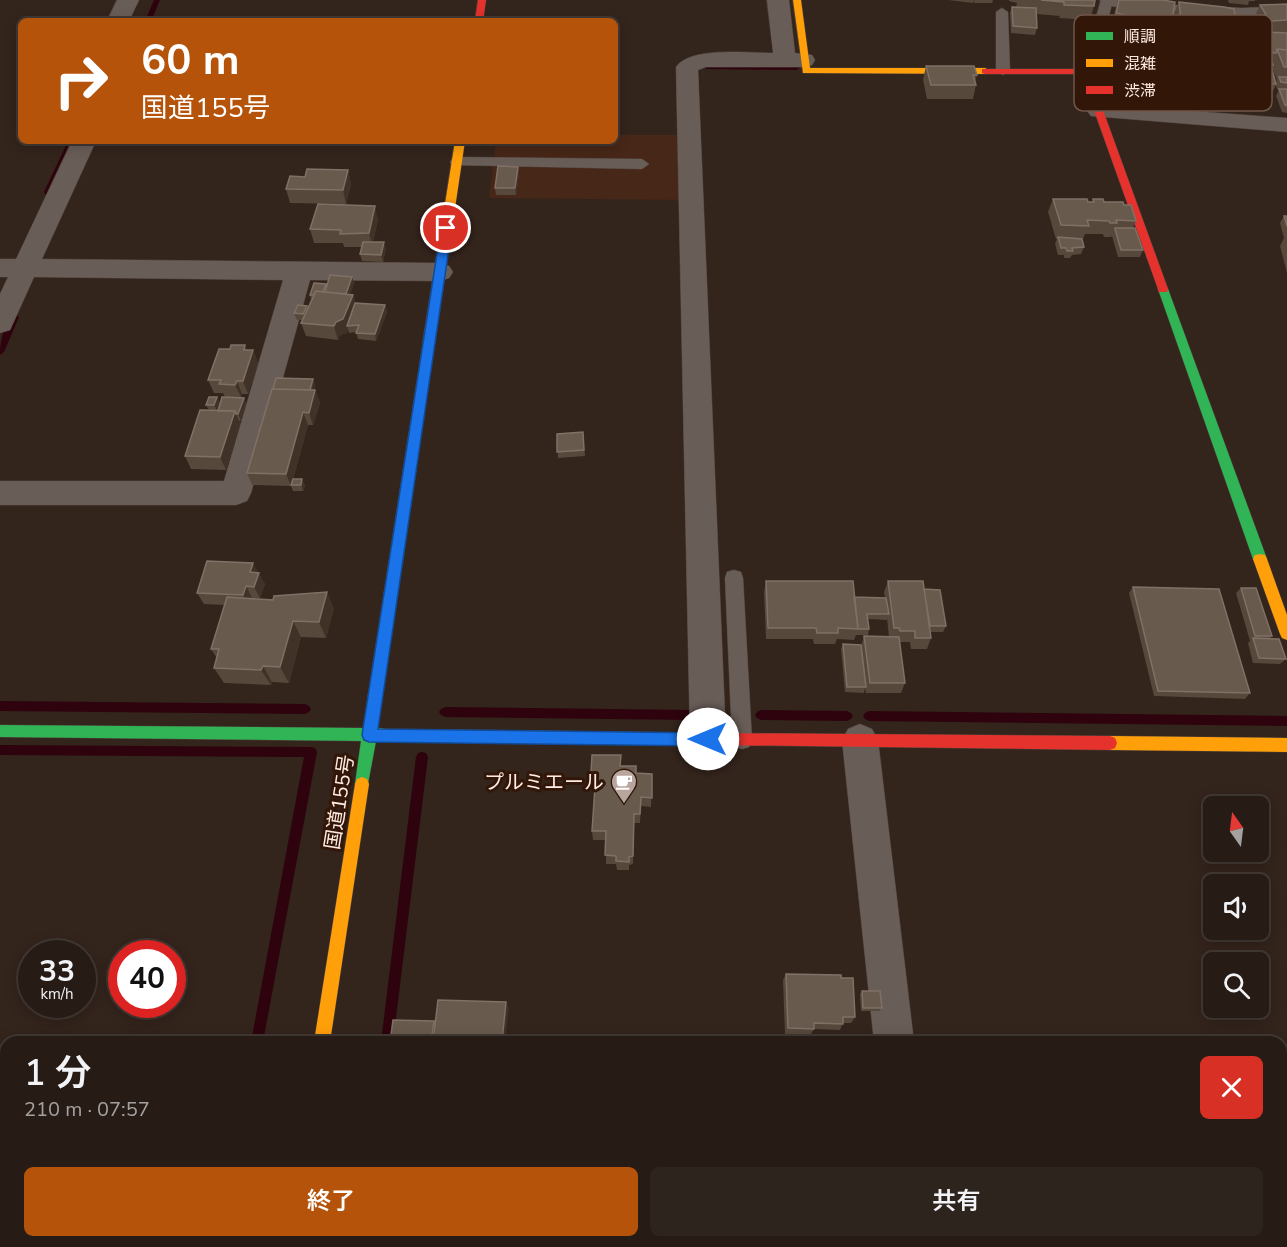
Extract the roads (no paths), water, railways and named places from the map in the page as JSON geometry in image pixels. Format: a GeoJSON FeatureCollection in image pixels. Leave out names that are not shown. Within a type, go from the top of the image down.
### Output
{"type":"FeatureCollection","features":[{"type":"Feature","properties":{"kind":"main road"},"geometry":{"type":"LineString","coordinates":[[479,18],[482,0]]}},
{"type":"Feature","properties":{"kind":"main road"},"geometry":{"type":"LineString","coordinates":[[797,0],[795,60],[806,71],[1074,71]]}},
{"type":"Feature","properties":{"kind":"main road"},"geometry":{"type":"LineString","coordinates":[[1099,111],[1287,634]]}},
{"type":"Feature","properties":{"kind":"main road","name":"国道155号"},"geometry":{"type":"LineString","coordinates":[[323,1036],[460,144]]}},
{"type":"Feature","properties":{"kind":"main road"},"geometry":{"type":"LineString","coordinates":[[0,731],[1287,745]]}},
{"type":"Feature","properties":{"kind":"street"},"geometry":{"type":"LineString","coordinates":[[119,18],[128,0]]}},
{"type":"Feature","properties":{"kind":"street"},"geometry":{"type":"LineString","coordinates":[[140,18],[149,0]]}},
{"type":"Feature","properties":{"kind":"street"},"geometry":{"type":"LineString","coordinates":[[708,739],[687,67],[703,60],[795,60],[778,0]]}},
{"type":"Feature","properties":{"kind":"street"},"geometry":{"type":"LineString","coordinates":[[1109,0],[1174,11],[1219,7],[1287,12]]}},
{"type":"Feature","properties":{"kind":"street"},"geometry":{"type":"LineString","coordinates":[[1099,111],[1287,125]]}},
{"type":"Feature","properties":{"kind":"street"},"geometry":{"type":"LineString","coordinates":[[0,323],[7,269],[61,144]]}},
{"type":"Feature","properties":{"kind":"street"},"geometry":{"type":"LineString","coordinates":[[7,269],[82,144]]}},
{"type":"Feature","properties":{"kind":"street"},"geometry":{"type":"LineString","coordinates":[[7,269],[440,272]]}},
{"type":"Feature","properties":{"kind":"street"},"geometry":{"type":"LineString","coordinates":[[0,493],[236,494],[299,271]]}},
{"type":"Feature","properties":{"kind":"street"},"geometry":{"type":"LineString","coordinates":[[860,740],[893,1036]]}},
{"type":"Feature","properties":{"kind":"lane"},"geometry":{"type":"LineString","coordinates":[[1104,15],[1109,0]]}},
{"type":"Feature","properties":{"kind":"lane"},"geometry":{"type":"LineString","coordinates":[[1002,12],[1003,71]]}},
{"type":"Feature","properties":{"kind":"lane"},"geometry":{"type":"LineString","coordinates":[[457,162],[642,164]]}},
{"type":"Feature","properties":{"kind":"lane"},"geometry":{"type":"LineString","coordinates":[[734,578],[742,740]]}},
{"type":"Feature","properties":{"kind":"waterway"},"geometry":{"type":"LineString","coordinates":[[149,18],[157,0]]}},
{"type":"Feature","properties":{"kind":"waterway"},"geometry":{"type":"LineString","coordinates":[[707,67],[796,68]]}},
{"type":"Feature","properties":{"kind":"waterway"},"geometry":{"type":"LineString","coordinates":[[48,192],[71,144]]}},
{"type":"Feature","properties":{"kind":"waterway"},"geometry":{"type":"LineString","coordinates":[[0,352],[15,317]]}},
{"type":"Feature","properties":{"kind":"waterway"},"geometry":{"type":"LineString","coordinates":[[0,706],[305,709]]}},
{"type":"Feature","properties":{"kind":"waterway"},"geometry":{"type":"LineString","coordinates":[[445,712],[693,715]]}},
{"type":"Feature","properties":{"kind":"waterway"},"geometry":{"type":"LineString","coordinates":[[761,715],[847,716]]}},
{"type":"Feature","properties":{"kind":"waterway"},"geometry":{"type":"LineString","coordinates":[[869,716],[1287,721]]}},
{"type":"Feature","properties":{"kind":"waterway"},"geometry":{"type":"LineString","coordinates":[[0,750],[311,752],[258,1036]]}},
{"type":"Feature","properties":{"kind":"waterway"},"geometry":{"type":"LineString","coordinates":[[388,1036],[422,757]]}},
{"type":"Feature","properties":{"kind":"place","name":"プルミエール"},"geometry":{"type":"Point","coordinates":[624,805]}}]}
